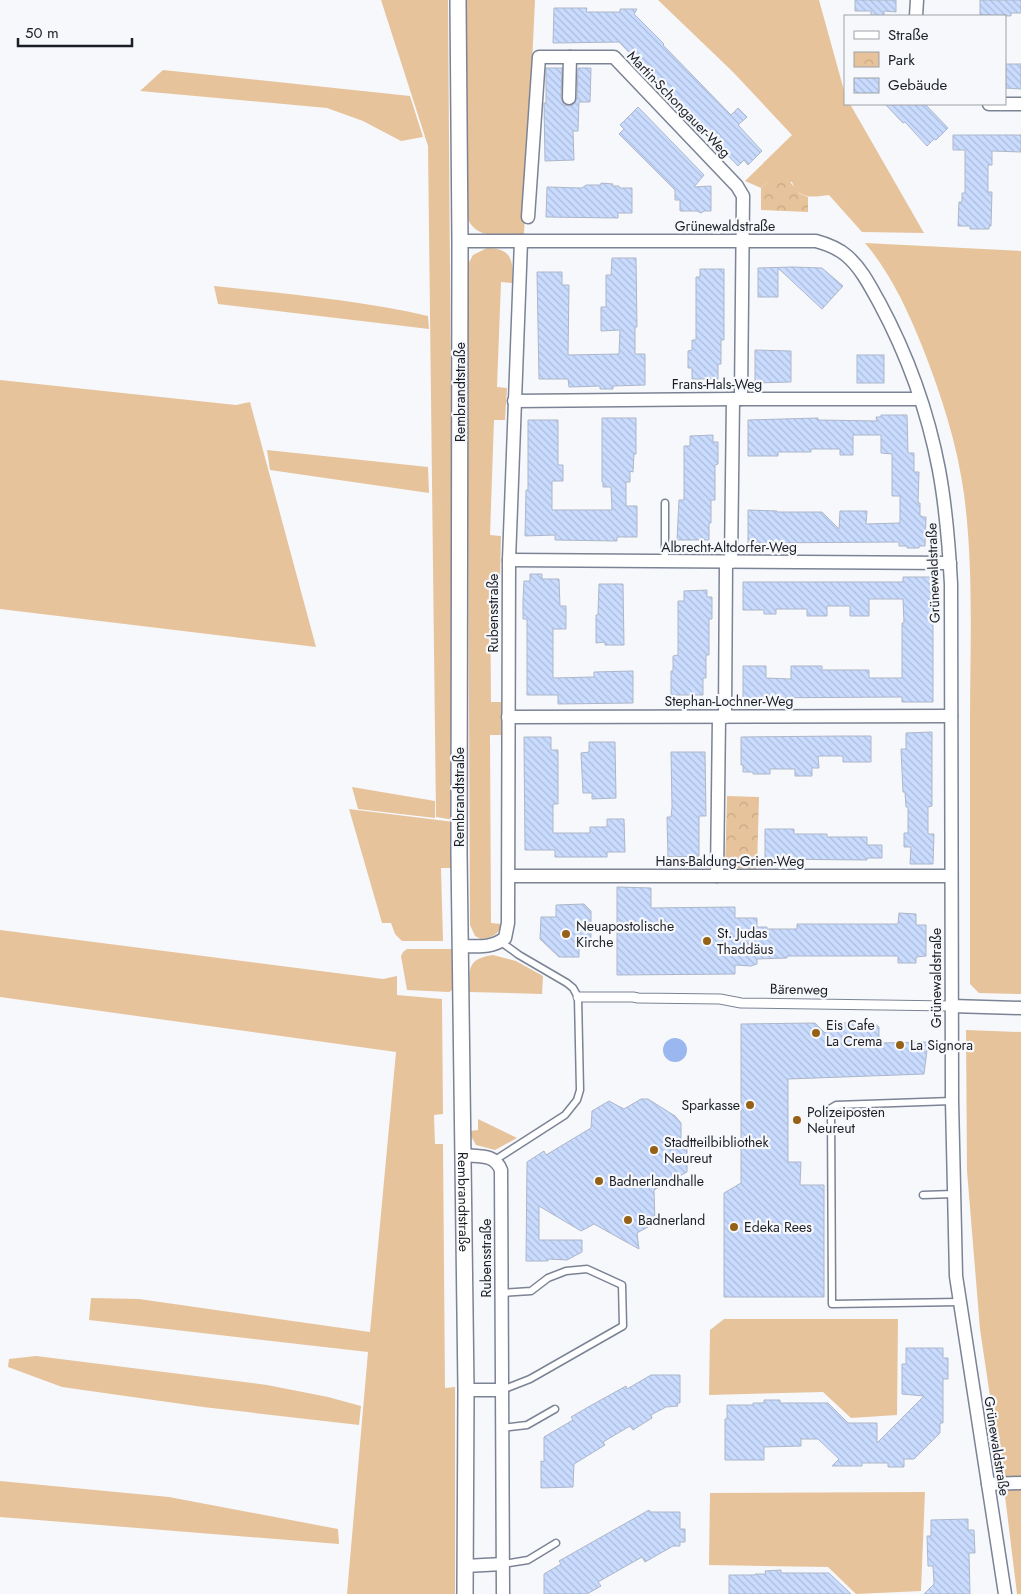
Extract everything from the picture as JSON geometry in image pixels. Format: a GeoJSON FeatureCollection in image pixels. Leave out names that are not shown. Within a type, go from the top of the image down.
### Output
{"type":"FeatureCollection","features":[{"type":"Feature","properties":{"kind":"street","name":"Rembrandtstraße"},"geometry":{"type":"LineString","coordinates":[[458,0],[460,946],[466,1390],[464,1594]]}},
{"type":"Feature","properties":{"kind":"street"},"geometry":{"type":"LineString","coordinates":[[916,15],[917,0]]}},
{"type":"Feature","properties":{"kind":"street","name":"Martin-Schongauer-Weg"},"geometry":{"type":"LineString","coordinates":[[528,217],[539,57],[614,57],[737,186],[743,196],[737,399],[722,717],[717,876]]}},
{"type":"Feature","properties":{"kind":"street"},"geometry":{"type":"LineString","coordinates":[[569,98],[570,57]]}},
{"type":"Feature","properties":{"kind":"street"},"geometry":{"type":"LineString","coordinates":[[1006,104],[1021,104]]}},
{"type":"Feature","properties":{"kind":"street","name":"Grünewaldstraße"},"geometry":{"type":"LineString","coordinates":[[460,241],[816,241],[827,244],[846,255],[866,279],[888,318],[905,356],[920,399],[938,470],[945,510],[950,563],[951,1006],[956,1276],[1005,1594]]}},
{"type":"Feature","properties":{"kind":"street","name":"Rubensstraße"},"geometry":{"type":"LineString","coordinates":[[501,942],[505,938],[508,923],[509,560],[521,241]]}},
{"type":"Feature","properties":{"kind":"street","name":"Frans-Hals-Weg"},"geometry":{"type":"LineString","coordinates":[[514,401],[920,399]]}},
{"type":"Feature","properties":{"kind":"street","name":"Albrecht-Altdorfer-Weg"},"geometry":{"type":"LineString","coordinates":[[509,560],[950,563]]}},
{"type":"Feature","properties":{"kind":"street","name":"Stephan-Lochner-Weg"},"geometry":{"type":"LineString","coordinates":[[508,717],[951,716]]}},
{"type":"Feature","properties":{"kind":"street","name":"Hans-Baldung-Grien-Weg"},"geometry":{"type":"LineString","coordinates":[[509,876],[951,876]]}},
{"type":"Feature","properties":{"kind":"street"},"geometry":{"type":"LineString","coordinates":[[460,946],[488,947],[501,942]]}},
{"type":"Feature","properties":{"kind":"street","name":"Bärenweg"},"geometry":{"type":"LineString","coordinates":[[578,997],[720,999],[741,1003],[1021,1008]]}},
{"type":"Feature","properties":{"kind":"street"},"geometry":{"type":"LineString","coordinates":[[463,1155],[495,1160]]}},
{"type":"Feature","properties":{"kind":"street","name":"Rubensstraße"},"geometry":{"type":"LineString","coordinates":[[495,1160],[501,1170],[503,1594]]}},
{"type":"Feature","properties":{"kind":"street"},"geometry":{"type":"LineString","coordinates":[[466,1390],[502,1390]]}},
{"type":"Feature","properties":{"kind":"street"},"geometry":{"type":"LineString","coordinates":[[988,1484],[1021,1483]]}},
{"type":"Feature","properties":{"kind":"street"},"geometry":{"type":"LineString","coordinates":[[465,1566],[503,1564]]}},
{"type":"Feature","properties":{"kind":"lane"},"geometry":{"type":"LineString","coordinates":[[665,503],[665,562]]}},
{"type":"Feature","properties":{"kind":"lane"},"geometry":{"type":"LineString","coordinates":[[495,1160],[565,1115],[577,1100],[580,1090],[578,997],[573,988],[567,983],[519,955],[501,942]]}},
{"type":"Feature","properties":{"kind":"lane"},"geometry":{"type":"LineString","coordinates":[[952,1101],[836,1105],[831,1108],[832,1304],[959,1302]]}},
{"type":"Feature","properties":{"kind":"lane"},"geometry":{"type":"LineString","coordinates":[[923,1195],[954,1194]]}},
{"type":"Feature","properties":{"kind":"lane"},"geometry":{"type":"LineString","coordinates":[[502,1293],[530,1291],[548,1278],[566,1271],[587,1269],[622,1286],[623,1326],[530,1379],[502,1390]]}},
{"type":"Feature","properties":{"kind":"lane"},"geometry":{"type":"LineString","coordinates":[[502,1428],[527,1426],[554,1409]]}},
{"type":"Feature","properties":{"kind":"lane"},"geometry":{"type":"LineString","coordinates":[[503,1564],[528,1560],[556,1543]]}},
{"type":"Feature","properties":{"kind":"green space"},"geometry":{"type":"Polygon","coordinates":[[[381,0],[448,0],[454,820],[436,817],[428,146],[381,0]]]}},
{"type":"Feature","properties":{"kind":"green space"},"geometry":{"type":"Polygon","coordinates":[[[466,0],[535,0],[524,234],[491,235],[483,233],[476,230],[467,216],[466,0]]]}},
{"type":"Feature","properties":{"kind":"green space"},"geometry":{"type":"Polygon","coordinates":[[[658,0],[819,0],[844,90],[844,105],[851,105],[924,233],[862,232],[829,195],[812,197],[802,195],[792,182],[767,182],[761,188],[745,181],[792,135],[733,72],[658,0]]]}},
{"type":"Feature","properties":{"kind":"green space"},"geometry":{"type":"Polygon","coordinates":[[[163,70],[410,96],[423,137],[401,141],[363,121],[327,108],[140,91],[163,70]]]}},
{"type":"Feature","properties":{"kind":"green space"},"geometry":{"type":"Polygon","coordinates":[[[782,172],[800,194],[808,197],[808,212],[761,210],[761,188],[782,172]]]}},
{"type":"Feature","properties":{"kind":"green space"},"geometry":{"type":"Polygon","coordinates":[[[865,243],[1021,251],[1021,994],[979,993],[970,984],[971,608],[964,494],[948,419],[922,346],[898,292],[883,267],[865,243]]]}},
{"type":"Feature","properties":{"kind":"green space"},"geometry":{"type":"Polygon","coordinates":[[[487,248],[502,250],[510,257],[513,275],[512,283],[501,282],[497,387],[507,388],[505,420],[494,420],[490,535],[501,536],[500,577],[490,577],[491,702],[501,702],[501,735],[490,735],[491,923],[502,924],[494,935],[481,939],[475,936],[470,925],[467,266],[473,255],[487,248]]]}},
{"type":"Feature","properties":{"kind":"green space"},"geometry":{"type":"Polygon","coordinates":[[[214,286],[322,298],[402,310],[428,316],[429,329],[218,304],[214,286]]]}},
{"type":"Feature","properties":{"kind":"green space"},"geometry":{"type":"Polygon","coordinates":[[[0,380],[236,405],[250,402],[316,647],[0,609],[0,380]]]}},
{"type":"Feature","properties":{"kind":"green space"},"geometry":{"type":"Polygon","coordinates":[[[267,450],[428,467],[429,493],[270,470],[267,450]]]}},
{"type":"Feature","properties":{"kind":"green space"},"geometry":{"type":"Polygon","coordinates":[[[352,787],[435,801],[435,818],[358,809],[352,787]]]}},
{"type":"Feature","properties":{"kind":"green space"},"geometry":{"type":"Polygon","coordinates":[[[727,796],[759,797],[757,869],[725,868],[727,796]]]}},
{"type":"Feature","properties":{"kind":"green space"},"geometry":{"type":"Polygon","coordinates":[[[349,809],[454,822],[453,868],[441,868],[443,941],[402,941],[395,934],[391,923],[382,923],[349,809]]]}},
{"type":"Feature","properties":{"kind":"green space"},"geometry":{"type":"Polygon","coordinates":[[[0,930],[383,979],[397,976],[397,995],[442,999],[443,1114],[434,1115],[435,1144],[443,1144],[445,1388],[455,1387],[455,1594],[347,1594],[368,1352],[89,1320],[91,1298],[139,1299],[370,1332],[396,1052],[0,997],[0,930]]]}},
{"type":"Feature","properties":{"kind":"green space"},"geometry":{"type":"Polygon","coordinates":[[[407,949],[452,949],[454,989],[449,992],[407,990],[401,956],[407,949]]]}},
{"type":"Feature","properties":{"kind":"green space"},"geometry":{"type":"Polygon","coordinates":[[[493,955],[516,961],[543,976],[542,994],[469,992],[471,966],[478,959],[493,955]]]}},
{"type":"Feature","properties":{"kind":"green space"},"geometry":{"type":"Polygon","coordinates":[[[966,1030],[1021,1032],[1021,1594],[1017,1594],[1006,1504],[980,1329],[967,1171],[966,1030]]]}},
{"type":"Feature","properties":{"kind":"green space"},"geometry":{"type":"Polygon","coordinates":[[[478,1119],[517,1138],[495,1150],[476,1145],[470,1131],[478,1130],[478,1119]]]}},
{"type":"Feature","properties":{"kind":"green space"},"geometry":{"type":"Polygon","coordinates":[[[724,1319],[898,1319],[897,1415],[851,1418],[823,1392],[709,1395],[710,1330],[724,1319]]]}},
{"type":"Feature","properties":{"kind":"green space"},"geometry":{"type":"Polygon","coordinates":[[[36,1356],[267,1385],[328,1397],[361,1406],[359,1425],[203,1407],[62,1387],[8,1367],[9,1359],[36,1356]]]}},
{"type":"Feature","properties":{"kind":"green space"},"geometry":{"type":"Polygon","coordinates":[[[0,1481],[169,1497],[338,1529],[339,1544],[0,1517],[0,1481]]]}},
{"type":"Feature","properties":{"kind":"green space"},"geometry":{"type":"Polygon","coordinates":[[[925,1492],[921,1591],[856,1594],[828,1567],[709,1565],[710,1493],[925,1492]]]}},
{"type":"Feature","properties":{"kind":"water"},"geometry":{"type":"Polygon","coordinates":[[[675,1038],[684,1041],[687,1050],[684,1059],[675,1062],[666,1059],[663,1050],[666,1041],[675,1038]]]}},
{"type":"Feature","properties":{"kind":"building"},"geometry":{"type":"Polygon","coordinates":[[[855,0],[896,0],[896,12],[884,11],[884,15],[871,15],[871,11],[855,11],[855,0]]]}},
{"type":"Feature","properties":{"kind":"building"},"geometry":{"type":"Polygon","coordinates":[[[980,0],[1021,0],[1021,13],[1011,13],[1011,16],[980,15],[980,0]]]}},
{"type":"Feature","properties":{"kind":"building"},"geometry":{"type":"Polygon","coordinates":[[[554,8],[587,8],[586,12],[620,12],[620,9],[637,9],[634,14],[731,115],[738,108],[747,117],[738,125],[762,151],[748,165],[744,160],[738,166],[619,42],[553,43],[554,8]]]}},
{"type":"Feature","properties":{"kind":"building"},"geometry":{"type":"Polygon","coordinates":[[[1006,64],[1021,64],[1021,89],[1006,88],[1006,64]]]}},
{"type":"Feature","properties":{"kind":"building"},"geometry":{"type":"Polygon","coordinates":[[[546,68],[562,68],[561,98],[564,105],[569,106],[573,105],[577,99],[578,68],[591,68],[590,102],[579,102],[578,131],[573,131],[574,160],[545,161],[544,103],[546,103],[546,68]]]}},
{"type":"Feature","properties":{"kind":"building"},"geometry":{"type":"Polygon","coordinates":[[[886,105],[926,105],[948,128],[927,146],[905,122],[903,123],[886,105]]]}},
{"type":"Feature","properties":{"kind":"building"},"geometry":{"type":"Polygon","coordinates":[[[638,107],[704,175],[694,187],[711,186],[711,211],[701,213],[697,211],[680,211],[680,200],[675,200],[675,190],[619,134],[624,129],[620,125],[638,107]]]}},
{"type":"Feature","properties":{"kind":"building"},"geometry":{"type":"Polygon","coordinates":[[[953,135],[1021,135],[1021,152],[992,151],[992,165],[988,165],[988,192],[992,192],[991,226],[989,226],[989,229],[970,229],[970,226],[958,226],[959,202],[962,202],[962,193],[965,193],[965,150],[953,150],[953,135]]]}},
{"type":"Feature","properties":{"kind":"building"},"geometry":{"type":"Polygon","coordinates":[[[601,183],[613,184],[612,186],[619,186],[619,188],[632,188],[632,213],[618,213],[618,218],[546,217],[547,187],[582,188],[586,185],[601,185],[601,183]]]}},
{"type":"Feature","properties":{"kind":"building"},"geometry":{"type":"Polygon","coordinates":[[[612,258],[636,258],[637,327],[635,327],[635,354],[645,354],[645,385],[613,386],[613,389],[600,389],[600,386],[569,387],[568,379],[539,379],[537,272],[562,272],[562,285],[569,285],[568,355],[619,354],[620,330],[601,331],[601,307],[606,307],[606,275],[611,275],[612,258]]]}},
{"type":"Feature","properties":{"kind":"building"},"geometry":{"type":"Polygon","coordinates":[[[793,267],[822,268],[843,286],[822,309],[778,268],[778,297],[758,297],[758,268],[793,267]]]}},
{"type":"Feature","properties":{"kind":"building"},"geometry":{"type":"Polygon","coordinates":[[[700,269],[724,269],[724,340],[721,340],[721,364],[718,364],[718,379],[692,379],[692,368],[688,368],[688,351],[692,350],[692,340],[696,340],[696,277],[700,277],[700,269]]]}},
{"type":"Feature","properties":{"kind":"building"},"geometry":{"type":"Polygon","coordinates":[[[755,350],[791,351],[791,382],[755,383],[755,350]]]}},
{"type":"Feature","properties":{"kind":"building"},"geometry":{"type":"Polygon","coordinates":[[[857,355],[884,355],[884,383],[857,383],[857,355]]]}},
{"type":"Feature","properties":{"kind":"building"},"geometry":{"type":"Polygon","coordinates":[[[881,415],[907,415],[908,453],[914,453],[914,472],[919,472],[918,503],[920,503],[920,516],[926,517],[925,546],[907,548],[907,546],[899,546],[899,542],[748,543],[748,510],[822,512],[839,529],[840,511],[867,511],[866,524],[900,523],[900,496],[892,496],[892,454],[881,453],[881,435],[853,435],[853,455],[840,455],[840,449],[811,449],[811,452],[778,452],[778,456],[748,456],[748,420],[818,418],[818,420],[877,421],[876,417],[881,417],[881,415]]]}},
{"type":"Feature","properties":{"kind":"building"},"geometry":{"type":"Polygon","coordinates":[[[602,418],[636,418],[636,454],[634,454],[633,472],[630,471],[630,482],[626,482],[626,506],[637,506],[637,537],[617,537],[617,541],[555,540],[555,535],[525,536],[526,490],[528,490],[528,420],[558,420],[558,465],[563,465],[563,481],[552,481],[552,510],[612,510],[611,487],[603,487],[602,482],[602,418]]]}},
{"type":"Feature","properties":{"kind":"building"},"geometry":{"type":"Polygon","coordinates":[[[713,435],[713,442],[718,442],[718,464],[715,465],[715,500],[711,500],[709,540],[677,540],[679,500],[684,500],[684,446],[690,446],[690,436],[713,435]]]}},
{"type":"Feature","properties":{"kind":"building"},"geometry":{"type":"Polygon","coordinates":[[[530,574],[542,574],[542,579],[559,579],[560,606],[566,606],[566,629],[553,629],[553,678],[594,677],[594,672],[633,671],[633,703],[558,704],[558,695],[527,695],[527,619],[523,619],[523,601],[524,581],[530,581],[530,574]]]}},
{"type":"Feature","properties":{"kind":"building"},"geometry":{"type":"Polygon","coordinates":[[[903,577],[933,577],[933,702],[902,702],[902,697],[743,698],[743,666],[766,666],[766,678],[791,679],[791,666],[822,666],[822,670],[869,670],[869,678],[902,678],[902,623],[904,623],[903,599],[869,599],[869,616],[850,616],[850,606],[827,606],[827,616],[807,616],[807,609],[776,609],[776,614],[764,614],[764,610],[743,610],[743,582],[903,582],[903,577]]]}},
{"type":"Feature","properties":{"kind":"building"},"geometry":{"type":"Polygon","coordinates":[[[599,584],[623,584],[624,645],[605,645],[605,642],[596,643],[599,584]]]}},
{"type":"Feature","properties":{"kind":"building"},"geometry":{"type":"Polygon","coordinates":[[[707,590],[707,597],[712,597],[712,619],[709,619],[709,655],[706,655],[706,678],[703,678],[703,695],[671,695],[673,656],[678,655],[678,601],[684,601],[684,591],[707,590]]]}},
{"type":"Feature","properties":{"kind":"building"},"geometry":{"type":"Polygon","coordinates":[[[932,732],[932,806],[928,807],[928,834],[934,834],[933,864],[910,864],[911,847],[904,847],[904,833],[908,833],[908,807],[906,807],[905,792],[903,792],[901,749],[906,749],[906,733],[932,732]]]}},
{"type":"Feature","properties":{"kind":"building"},"geometry":{"type":"Polygon","coordinates":[[[871,736],[871,762],[843,762],[843,756],[818,756],[819,768],[812,768],[812,776],[795,776],[795,769],[770,769],[770,774],[753,774],[753,772],[743,772],[743,765],[741,765],[741,737],[871,736]]]}},
{"type":"Feature","properties":{"kind":"building"},"geometry":{"type":"Polygon","coordinates":[[[524,737],[551,737],[551,750],[558,750],[558,804],[553,804],[553,833],[590,833],[590,827],[607,827],[607,819],[624,819],[625,852],[607,852],[607,857],[555,857],[555,850],[525,850],[524,737]]]}},
{"type":"Feature","properties":{"kind":"building"},"geometry":{"type":"Polygon","coordinates":[[[589,742],[615,742],[616,798],[592,799],[592,793],[583,793],[581,753],[589,752],[589,742]]]}},
{"type":"Feature","properties":{"kind":"building"},"geometry":{"type":"Polygon","coordinates":[[[671,752],[705,752],[706,816],[699,816],[699,856],[668,857],[667,817],[671,817],[672,807],[671,752]]]}},
{"type":"Feature","properties":{"kind":"building"},"geometry":{"type":"Polygon","coordinates":[[[765,829],[794,829],[794,834],[827,834],[827,837],[867,837],[867,845],[882,845],[882,858],[867,858],[867,860],[765,859],[765,829]]]}},
{"type":"Feature","properties":{"kind":"building"},"geometry":{"type":"Polygon","coordinates":[[[617,887],[651,888],[651,908],[735,907],[735,918],[757,918],[757,927],[767,927],[767,929],[797,929],[797,924],[898,924],[899,913],[916,914],[916,925],[926,925],[926,956],[916,957],[916,963],[898,963],[898,956],[787,956],[787,958],[757,959],[757,964],[751,966],[735,965],[735,974],[617,975],[617,887]]]}},
{"type":"Feature","properties":{"kind":"building","name":"Neuapostolische Kirche"},"geometry":{"type":"Polygon","coordinates":[[[584,904],[591,911],[591,943],[579,943],[579,957],[559,957],[540,939],[541,917],[556,917],[556,905],[584,904]]]}},
{"type":"Feature","properties":{"kind":"building"},"geometry":{"type":"Polygon","coordinates":[[[815,1023],[825,1033],[834,1023],[874,1023],[879,1027],[879,1043],[928,1042],[924,1074],[788,1079],[788,1162],[801,1162],[800,1185],[824,1185],[824,1297],[724,1297],[724,1193],[741,1183],[741,1024],[815,1023]]]}},
{"type":"Feature","properties":{"kind":"building","name":"Badnerlandhalle"},"geometry":{"type":"Polygon","coordinates":[[[641,1099],[648,1099],[675,1116],[681,1123],[681,1143],[687,1147],[687,1172],[654,1190],[655,1223],[637,1233],[639,1249],[594,1224],[581,1231],[539,1206],[539,1240],[582,1240],[582,1252],[567,1260],[526,1261],[527,1162],[544,1151],[546,1155],[591,1128],[592,1111],[609,1101],[624,1109],[641,1099]]]}},
{"type":"Feature","properties":{"kind":"building"},"geometry":{"type":"Polygon","coordinates":[[[906,1348],[943,1348],[943,1358],[948,1358],[948,1379],[943,1379],[943,1423],[940,1423],[940,1433],[914,1459],[904,1459],[904,1467],[888,1467],[888,1463],[862,1463],[862,1466],[832,1466],[839,1459],[818,1439],[801,1439],[801,1446],[764,1447],[764,1460],[725,1460],[727,1405],[753,1405],[753,1403],[764,1403],[764,1400],[780,1400],[780,1403],[828,1403],[848,1423],[877,1423],[877,1443],[924,1396],[902,1394],[902,1364],[906,1364],[906,1348]]]}},
{"type":"Feature","properties":{"kind":"building"},"geometry":{"type":"Polygon","coordinates":[[[651,1375],[680,1375],[680,1403],[677,1403],[678,1406],[666,1407],[651,1415],[652,1418],[633,1430],[630,1426],[603,1442],[605,1445],[574,1464],[573,1487],[541,1488],[541,1461],[544,1462],[544,1437],[573,1420],[571,1417],[626,1386],[627,1389],[651,1375]]]}},
{"type":"Feature","properties":{"kind":"building"},"geometry":{"type":"Polygon","coordinates":[[[649,1510],[650,1512],[680,1512],[680,1529],[685,1529],[685,1542],[680,1542],[680,1546],[673,1546],[645,1562],[642,1557],[598,1582],[601,1586],[587,1594],[544,1594],[544,1574],[561,1564],[559,1561],[649,1510]]]}},
{"type":"Feature","properties":{"kind":"building"},"geometry":{"type":"Polygon","coordinates":[[[968,1519],[968,1530],[974,1530],[975,1553],[969,1553],[970,1594],[924,1594],[934,1584],[933,1566],[928,1566],[927,1536],[931,1536],[931,1520],[968,1519]]]}},
{"type":"Feature","properties":{"kind":"building"},"geometry":{"type":"Polygon","coordinates":[[[781,1570],[781,1573],[829,1573],[851,1594],[729,1594],[729,1575],[766,1574],[765,1571],[781,1570]]]}},
{"type":"Feature","properties":{"kind":"place","name":"Neuapostolische Kirche"},"geometry":{"type":"Point","coordinates":[566,934]}},
{"type":"Feature","properties":{"kind":"place","name":"St. Judas Thaddäus"},"geometry":{"type":"Point","coordinates":[707,941]}},
{"type":"Feature","properties":{"kind":"place","name":"Eis Cafe La Crema"},"geometry":{"type":"Point","coordinates":[816,1033]}},
{"type":"Feature","properties":{"kind":"place","name":"La Signora"},"geometry":{"type":"Point","coordinates":[900,1045]}},
{"type":"Feature","properties":{"kind":"place","name":"Sparkasse"},"geometry":{"type":"Point","coordinates":[750,1105]}},
{"type":"Feature","properties":{"kind":"place","name":"Polizeiposten Neureut"},"geometry":{"type":"Point","coordinates":[797,1120]}},
{"type":"Feature","properties":{"kind":"place","name":"Stadtteilbibliothek Neureut"},"geometry":{"type":"Point","coordinates":[654,1150]}},
{"type":"Feature","properties":{"kind":"place","name":"Badnerlandhalle"},"geometry":{"type":"Point","coordinates":[599,1181]}},
{"type":"Feature","properties":{"kind":"place","name":"Badnerland"},"geometry":{"type":"Point","coordinates":[628,1220]}},
{"type":"Feature","properties":{"kind":"place","name":"Edeka Rees"},"geometry":{"type":"Point","coordinates":[734,1227]}}]}
